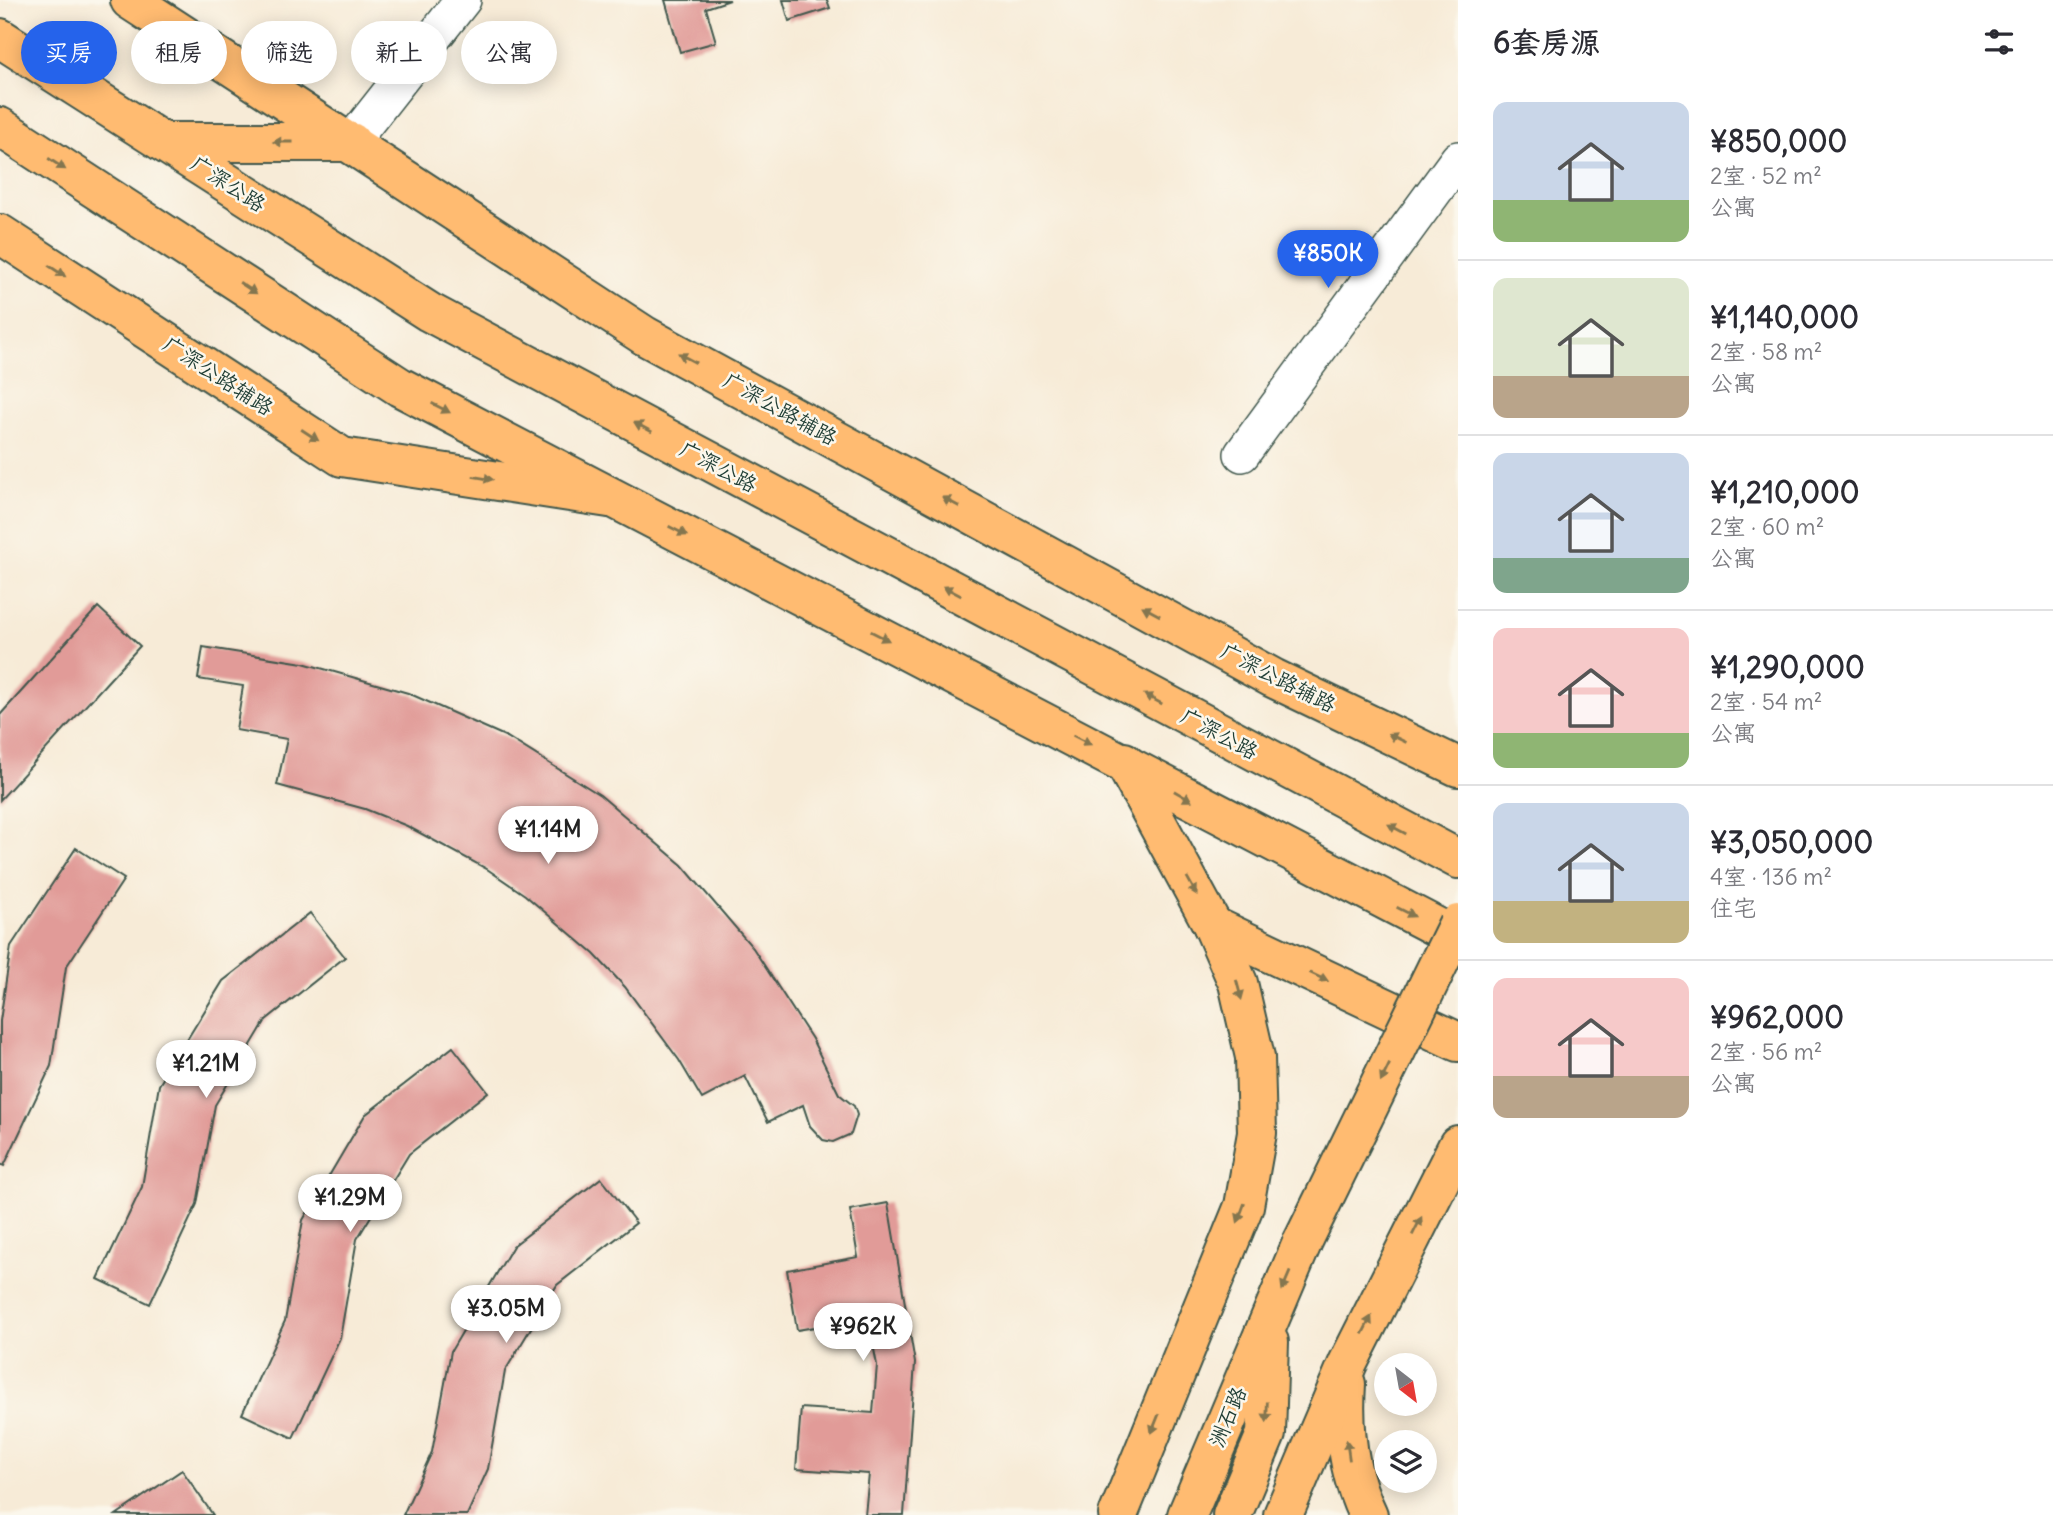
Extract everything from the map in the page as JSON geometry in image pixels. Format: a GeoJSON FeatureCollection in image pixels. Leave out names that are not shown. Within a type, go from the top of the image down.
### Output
{"type":"FeatureCollection","features":[{"type":"Feature","properties":{"kind":"main road","name":"广深公路辅路"},"geometry":{"type":"LineString","coordinates":[[131,0],[645,335],[1273,678],[1458,767]]}},
{"type":"Feature","properties":{"kind":"main road","name":"广深公路"},"geometry":{"type":"LineString","coordinates":[[0,38],[429,312],[1458,859]]}},
{"type":"Feature","properties":{"kind":"main road"},"geometry":{"type":"LineString","coordinates":[[0,127],[400,387],[1124,762],[1203,808],[1458,938]]}},
{"type":"Feature","properties":{"kind":"main road"},"geometry":{"type":"LineString","coordinates":[[163,142],[351,142]]}},
{"type":"Feature","properties":{"kind":"main road","name":"广深公路辅路"},"geometry":{"type":"LineString","coordinates":[[0,234],[342,457],[618,499]]}},
{"type":"Feature","properties":{"kind":"main road"},"geometry":{"type":"LineString","coordinates":[[1118,1515],[1244,1206],[1257,1133],[1255,1057],[1238,984],[1213,926],[1124,762]]}},
{"type":"Feature","properties":{"kind":"main road","name":"洲石路"},"geometry":{"type":"LineString","coordinates":[[1187,1515],[1302,1242],[1458,924]]}},
{"type":"Feature","properties":{"kind":"main road"},"geometry":{"type":"LineString","coordinates":[[1213,926],[1458,1042]]}},
{"type":"Feature","properties":{"kind":"main road"},"geometry":{"type":"LineString","coordinates":[[1283,1515],[1348,1363],[1458,1145]]}},
{"type":"Feature","properties":{"kind":"main road"},"geometry":{"type":"LineString","coordinates":[[1232,1515],[1266,1434],[1270,1319]]}},
{"type":"Feature","properties":{"kind":"main road"},"geometry":{"type":"LineString","coordinates":[[1348,1363],[1344,1419],[1350,1462],[1368,1515]]}},
{"type":"Feature","properties":{"kind":"street"},"geometry":{"type":"LineString","coordinates":[[351,142],[463,0]]}},
{"type":"Feature","properties":{"kind":"street"},"geometry":{"type":"LineString","coordinates":[[1242,454],[1458,159]]}},
{"type":"Feature","properties":{"kind":"building"},"geometry":{"type":"Polygon","coordinates":[[[665,0],[730,0],[706,8],[716,42],[680,52],[665,0]]]}},
{"type":"Feature","properties":{"kind":"building"},"geometry":{"type":"Polygon","coordinates":[[[783,0],[827,0],[830,8],[789,21],[783,0]]]}},
{"type":"Feature","properties":{"kind":"building"},"geometry":{"type":"Polygon","coordinates":[[[98,607],[140,646],[0,800],[0,715],[98,607]]]}},
{"type":"Feature","properties":{"kind":"building"},"geometry":{"type":"Polygon","coordinates":[[[203,647],[303,663],[408,693],[507,737],[600,795],[682,865],[753,948],[812,1039],[839,1094],[854,1106],[857,1115],[851,1134],[833,1142],[823,1140],[810,1126],[803,1105],[768,1122],[745,1076],[702,1099],[679,1060],[625,987],[594,954],[525,895],[487,869],[407,826],[365,809],[277,785],[287,739],[236,730],[243,686],[198,679],[203,647]]]}},
{"type":"Feature","properties":{"kind":"building"},"geometry":{"type":"Polygon","coordinates":[[[76,848],[124,879],[66,967],[51,1066],[4,1166],[0,1164],[0,1021],[11,946],[76,848]]]}},
{"type":"Feature","properties":{"kind":"building"},"geometry":{"type":"Polygon","coordinates":[[[310,913],[345,957],[266,1020],[215,1105],[197,1204],[150,1304],[98,1279],[142,1187],[159,1085],[223,981],[310,913]]]}},
{"type":"Feature","properties":{"kind":"building"},"geometry":{"type":"Polygon","coordinates":[[[453,1047],[488,1092],[409,1154],[357,1239],[340,1338],[293,1438],[242,1414],[285,1321],[303,1220],[365,1115],[453,1047]]]}},
{"type":"Feature","properties":{"kind":"building"},"geometry":{"type":"Polygon","coordinates":[[[601,1178],[636,1223],[557,1285],[505,1371],[488,1469],[467,1515],[403,1515],[432,1452],[451,1351],[513,1246],[601,1178]]]}},
{"type":"Feature","properties":{"kind":"building"},"geometry":{"type":"Polygon","coordinates":[[[888,1203],[915,1363],[904,1515],[865,1515],[869,1474],[796,1469],[801,1408],[873,1413],[877,1365],[868,1318],[797,1330],[787,1270],[858,1257],[850,1210],[888,1203]]]}},
{"type":"Feature","properties":{"kind":"building"},"geometry":{"type":"Polygon","coordinates":[[[182,1470],[213,1515],[116,1515],[182,1470]]]}}]}
